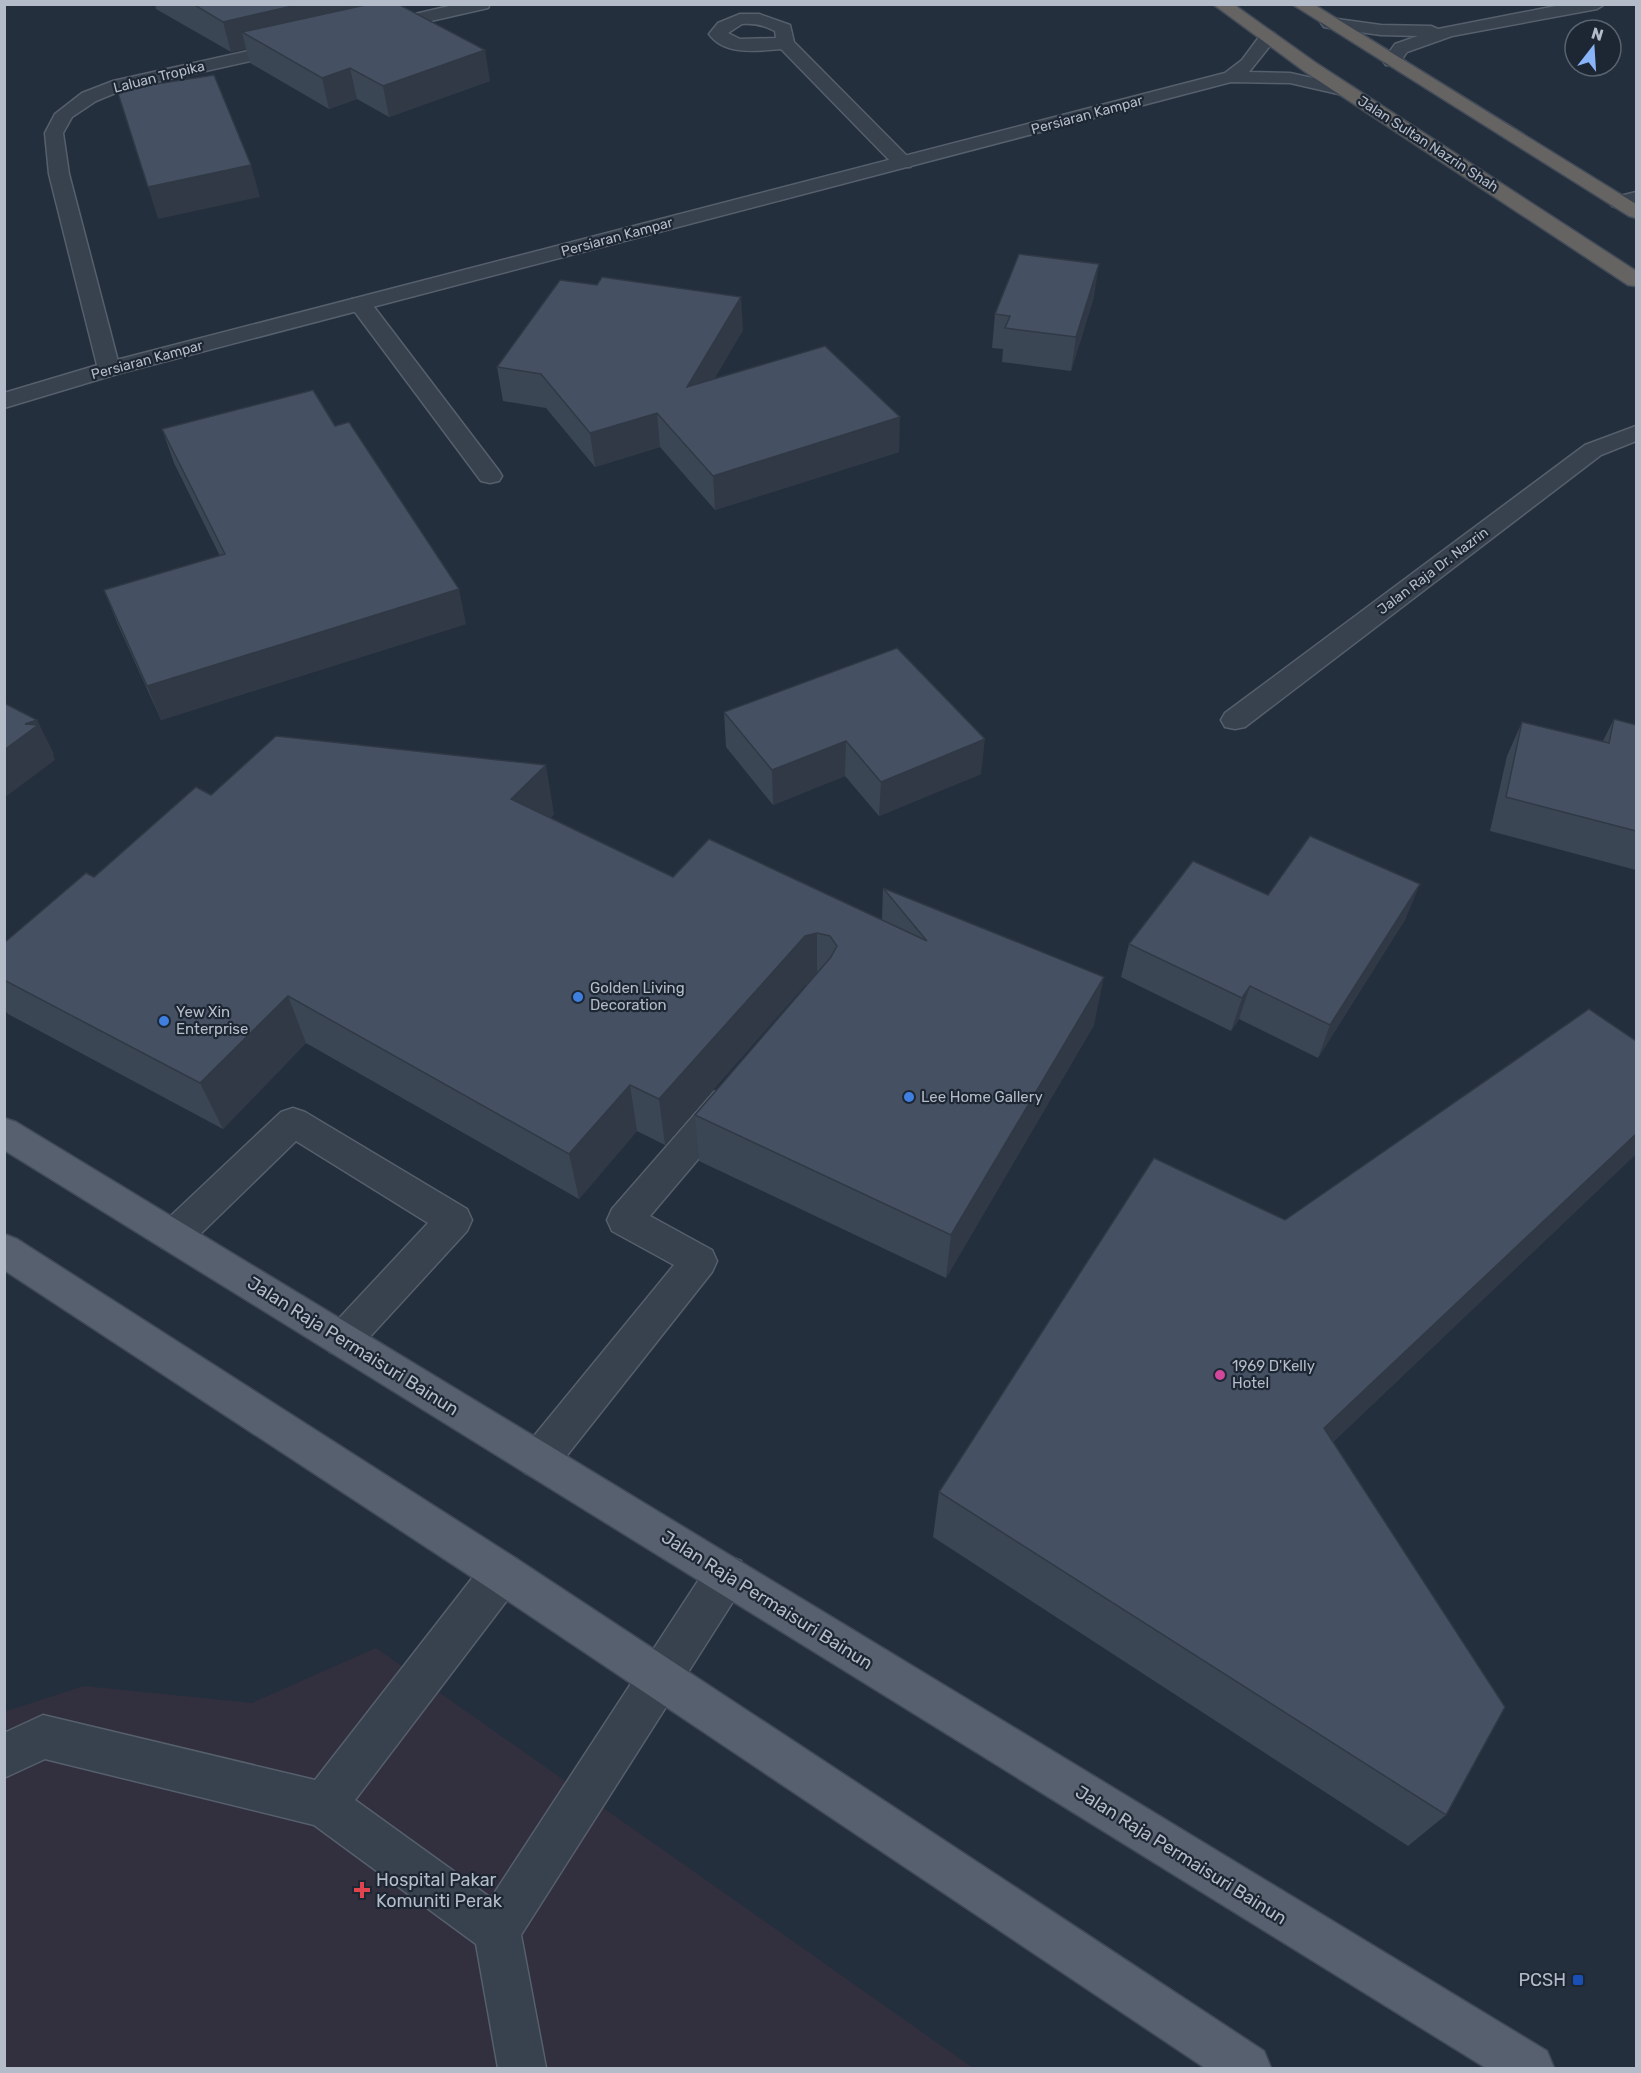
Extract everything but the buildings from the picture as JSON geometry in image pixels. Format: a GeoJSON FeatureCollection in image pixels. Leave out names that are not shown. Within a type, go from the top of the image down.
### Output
{"type":"FeatureCollection","features":[{"type":"Feature","properties":{"kind":"highway","name":"Jalan Sultan Nazrin Shah"},"geometry":{"type":"LineString","coordinates":[[1221,4],[1347,91],[1636,280]]}},
{"type":"Feature","properties":{"kind":"highway"},"geometry":{"type":"LineString","coordinates":[[1300,4],[1628,200],[1636,212]]}},
{"type":"Feature","properties":{"kind":"main road","name":"Jalan Raja Permaisuri Bainun"},"geometry":{"type":"LineString","coordinates":[[4,1132],[1530,2068]]}},
{"type":"Feature","properties":{"kind":"main road"},"geometry":{"type":"LineString","coordinates":[[4,1250],[502,1573],[1247,2068]]}},
{"type":"Feature","properties":{"kind":"street"},"geometry":{"type":"LineString","coordinates":[[358,32],[483,4]]}},
{"type":"Feature","properties":{"kind":"street"},"geometry":{"type":"LineString","coordinates":[[1392,61],[1401,48],[1448,32],[1597,4]]}},
{"type":"Feature","properties":{"kind":"street"},"geometry":{"type":"LineString","coordinates":[[785,43],[735,43],[710,36],[731,21],[750,19],[773,22],[784,29],[785,43],[903,163]]}},
{"type":"Feature","properties":{"kind":"street"},"geometry":{"type":"LineString","coordinates":[[1330,23],[1382,30],[1448,32]]}},
{"type":"Feature","properties":{"kind":"street","name":"Persiaran Kampar"},"geometry":{"type":"LineString","coordinates":[[1231,77],[1248,64],[1268,37]]}},
{"type":"Feature","properties":{"kind":"street","name":"Laluan Tropika"},"geometry":{"type":"LineString","coordinates":[[109,369],[59,174],[54,133],[64,114],[89,97],[119,85],[312,42]]}},
{"type":"Feature","properties":{"kind":"street","name":"Persiaran Kampar"},"geometry":{"type":"LineString","coordinates":[[4,400],[109,369],[1231,77],[1290,78],[1347,91]]}},
{"type":"Feature","properties":{"kind":"street"},"geometry":{"type":"LineString","coordinates":[[360,304],[490,476]]}},
{"type":"Feature","properties":{"kind":"street","name":"Jalan Raja Dr. Nazrin"},"geometry":{"type":"LineString","coordinates":[[1235,720],[1593,450],[1636,433]]}},
{"type":"Feature","properties":{"kind":"street"},"geometry":{"type":"LineString","coordinates":[[539,1460],[699,1261],[625,1220],[749,1076]]}},
{"type":"Feature","properties":{"kind":"street"},"geometry":{"type":"LineString","coordinates":[[174,1236],[293,1122],[454,1220],[343,1340]]}},
{"type":"Feature","properties":{"kind":"street"},"geometry":{"type":"LineString","coordinates":[[324,1804],[502,1573]]}},
{"type":"Feature","properties":{"kind":"street"},"geometry":{"type":"LineString","coordinates":[[522,2068],[497,1931],[726,1575]]}},
{"type":"Feature","properties":{"kind":"street"},"geometry":{"type":"LineString","coordinates":[[4,1756],[43,1737],[324,1804],[497,1931]]}},
{"type":"Feature","properties":{"kind":"shaded area","name":"Hospital Pakar Komuniti Perak"},"geometry":{"type":"Polygon","coordinates":[[[376,1648],[973,2068],[5,2068],[4,1712],[84,1686],[252,1703],[376,1648]]]}},
{"type":"Feature","properties":{"kind":"place","name":"Golden Living Decoration"},"geometry":{"type":"Point","coordinates":[578,997]}},
{"type":"Feature","properties":{"kind":"place","name":"Yew Xin Enterprise"},"geometry":{"type":"Point","coordinates":[164,1021]}},
{"type":"Feature","properties":{"kind":"place","name":"Lee Home Gallery"},"geometry":{"type":"Point","coordinates":[909,1097]}},
{"type":"Feature","properties":{"kind":"place","name":"1969 D'Kelly Hotel"},"geometry":{"type":"Point","coordinates":[1220,1375]}},
{"type":"Feature","properties":{"kind":"place","name":"Hospital Pakar Komuniti Perak"},"geometry":{"type":"Point","coordinates":[362,1890]}},
{"type":"Feature","properties":{"kind":"place","name":"PCSH"},"geometry":{"type":"Point","coordinates":[1578,1980]}}]}
